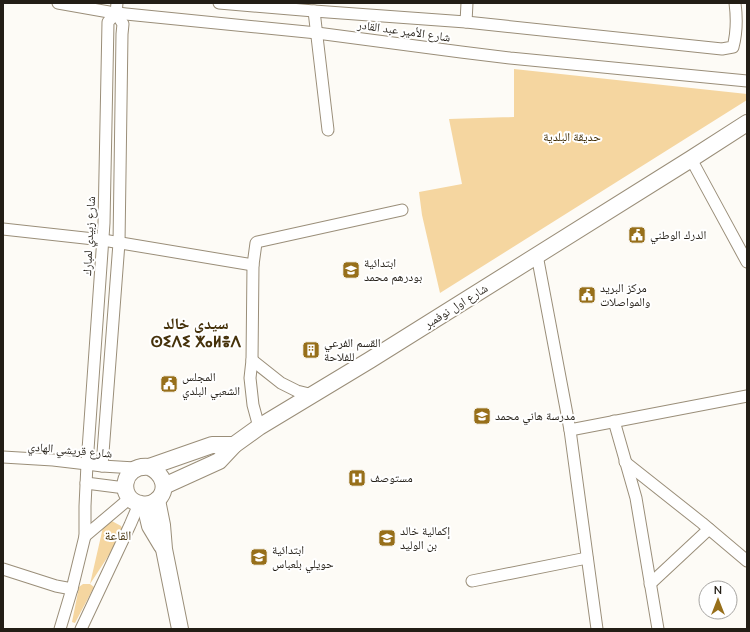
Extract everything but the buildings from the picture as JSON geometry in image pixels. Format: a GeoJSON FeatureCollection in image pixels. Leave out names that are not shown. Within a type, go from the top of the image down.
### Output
{"type":"FeatureCollection","features":[{"type":"Feature","properties":{"kind":"main road","name":"شارع اول نوفمبر"},"geometry":{"type":"LineString","coordinates":[[143,497],[219,461],[234,445],[259,427],[313,395],[747,123]]}},
{"type":"Feature","properties":{"kind":"main road"},"geometry":{"type":"LineString","coordinates":[[180,629],[164,549],[162,525],[143,497],[125,482],[127,476],[131,472],[142,468],[212,445],[234,445]]}},
{"type":"Feature","properties":{"kind":"main road"},"geometry":{"type":"LineString","coordinates":[[142,468],[158,472],[161,476],[143,497]]}},
{"type":"Feature","properties":{"kind":"street","name":"شارع الأمير عبد القادر"},"geometry":{"type":"LineString","coordinates":[[58,3],[117,8],[496,56],[747,81]]}},
{"type":"Feature","properties":{"kind":"street","name":"شارع الأمير عبد القادر"},"geometry":{"type":"LineString","coordinates":[[219,3],[466,22],[722,49],[733,47],[736,35],[737,16],[735,3]]}},
{"type":"Feature","properties":{"kind":"street"},"geometry":{"type":"LineString","coordinates":[[466,22],[467,3]]}},
{"type":"Feature","properties":{"kind":"street","name":"شارع زبيدي لمبارك"},"geometry":{"type":"LineString","coordinates":[[60,629],[72,589],[85,536],[87,464],[104,223],[108,22],[117,8]]}},
{"type":"Feature","properties":{"kind":"street"},"geometry":{"type":"LineString","coordinates":[[102,466],[120,243],[123,24],[117,8]]}},
{"type":"Feature","properties":{"kind":"street"},"geometry":{"type":"LineString","coordinates":[[314,11],[328,130]]}},
{"type":"Feature","properties":{"kind":"street"},"geometry":{"type":"LineString","coordinates":[[691,159],[747,262]]}},
{"type":"Feature","properties":{"kind":"street"},"geometry":{"type":"LineString","coordinates":[[259,427],[253,405],[250,378],[252,360],[253,265],[255,246],[257,242],[402,210]]}},
{"type":"Feature","properties":{"kind":"street"},"geometry":{"type":"LineString","coordinates":[[3,230],[103,240],[253,265]]}},
{"type":"Feature","properties":{"kind":"street"},"geometry":{"type":"LineString","coordinates":[[537,255],[570,430],[597,629]]}},
{"type":"Feature","properties":{"kind":"street"},"geometry":{"type":"LineString","coordinates":[[252,360],[281,383],[297,391],[313,395]]}},
{"type":"Feature","properties":{"kind":"street"},"geometry":{"type":"LineString","coordinates":[[570,430],[747,396]]}},
{"type":"Feature","properties":{"kind":"street"},"geometry":{"type":"LineString","coordinates":[[614,421],[636,498],[658,629]]}},
{"type":"Feature","properties":{"kind":"street","name":"شارع قريشي الهادي"},"geometry":{"type":"LineString","coordinates":[[3,457],[142,468]]}},
{"type":"Feature","properties":{"kind":"street"},"geometry":{"type":"LineString","coordinates":[[625,462],[709,528],[747,561]]}},
{"type":"Feature","properties":{"kind":"street"},"geometry":{"type":"LineString","coordinates":[[86,483],[143,497]]}},
{"type":"Feature","properties":{"kind":"street"},"geometry":{"type":"LineString","coordinates":[[85,536],[143,497]]}},
{"type":"Feature","properties":{"kind":"street"},"geometry":{"type":"LineString","coordinates":[[81,629],[143,497]]}},
{"type":"Feature","properties":{"kind":"street"},"geometry":{"type":"LineString","coordinates":[[650,584],[709,528]]}},
{"type":"Feature","properties":{"kind":"street"},"geometry":{"type":"LineString","coordinates":[[472,581],[587,558]]}},
{"type":"Feature","properties":{"kind":"street"},"geometry":{"type":"LineString","coordinates":[[3,569],[56,586],[72,589]]}},
{"type":"Feature","properties":{"kind":"green space","name":"حديقة البلدية"},"geometry":{"type":"Polygon","coordinates":[[[514,69],[747,94],[747,100],[440,293],[422,215],[419,192],[462,184],[449,119],[514,117],[514,69]]]}},
{"type":"Feature","properties":{"kind":"green space"},"geometry":{"type":"Polygon","coordinates":[[[110,520],[121,526],[124,532],[90,584],[104,523],[110,520]]]}},
{"type":"Feature","properties":{"kind":"green space"},"geometry":{"type":"Polygon","coordinates":[[[83,584],[90,584],[94,587],[75,623],[72,622],[79,587],[83,584]]]}},
{"type":"Feature","properties":{"kind":"place","name":"الدرك الوطني"},"geometry":{"type":"Point","coordinates":[637,235]}},
{"type":"Feature","properties":{"kind":"place","name":"ابتدائية بودرهم محمد"},"geometry":{"type":"Point","coordinates":[351,270]}},
{"type":"Feature","properties":{"kind":"place","name":"مركز البريد والمواصلات"},"geometry":{"type":"Point","coordinates":[587,295]}},
{"type":"Feature","properties":{"kind":"place","name":"القسم الفرعي للفلاحة"},"geometry":{"type":"Point","coordinates":[311,350]}},
{"type":"Feature","properties":{"kind":"place","name":"المجلس الشعبي البلدي"},"geometry":{"type":"Point","coordinates":[169,384]}},
{"type":"Feature","properties":{"kind":"place","name":"مدرسة هاني محمد"},"geometry":{"type":"Point","coordinates":[482,416]}},
{"type":"Feature","properties":{"kind":"place","name":"مستوصف"},"geometry":{"type":"Point","coordinates":[357,478]}},
{"type":"Feature","properties":{"kind":"place","name":"إكمالية خالد بن الوليد"},"geometry":{"type":"Point","coordinates":[387,538]}},
{"type":"Feature","properties":{"kind":"place","name":"ابتدائية حويلي بلعباس"},"geometry":{"type":"Point","coordinates":[259,557]}},
{"type":"Feature","properties":{"kind":"district","name":"سيدي خالد ⵙⵉⴷⵉ ⵅⴰⵍⴻⴷ"},"geometry":{"type":"Point","coordinates":[196,332]}},
{"type":"Feature","properties":{"kind":"district","name":"القاعة"},"geometry":{"type":"Point","coordinates":[118,535]}}]}
